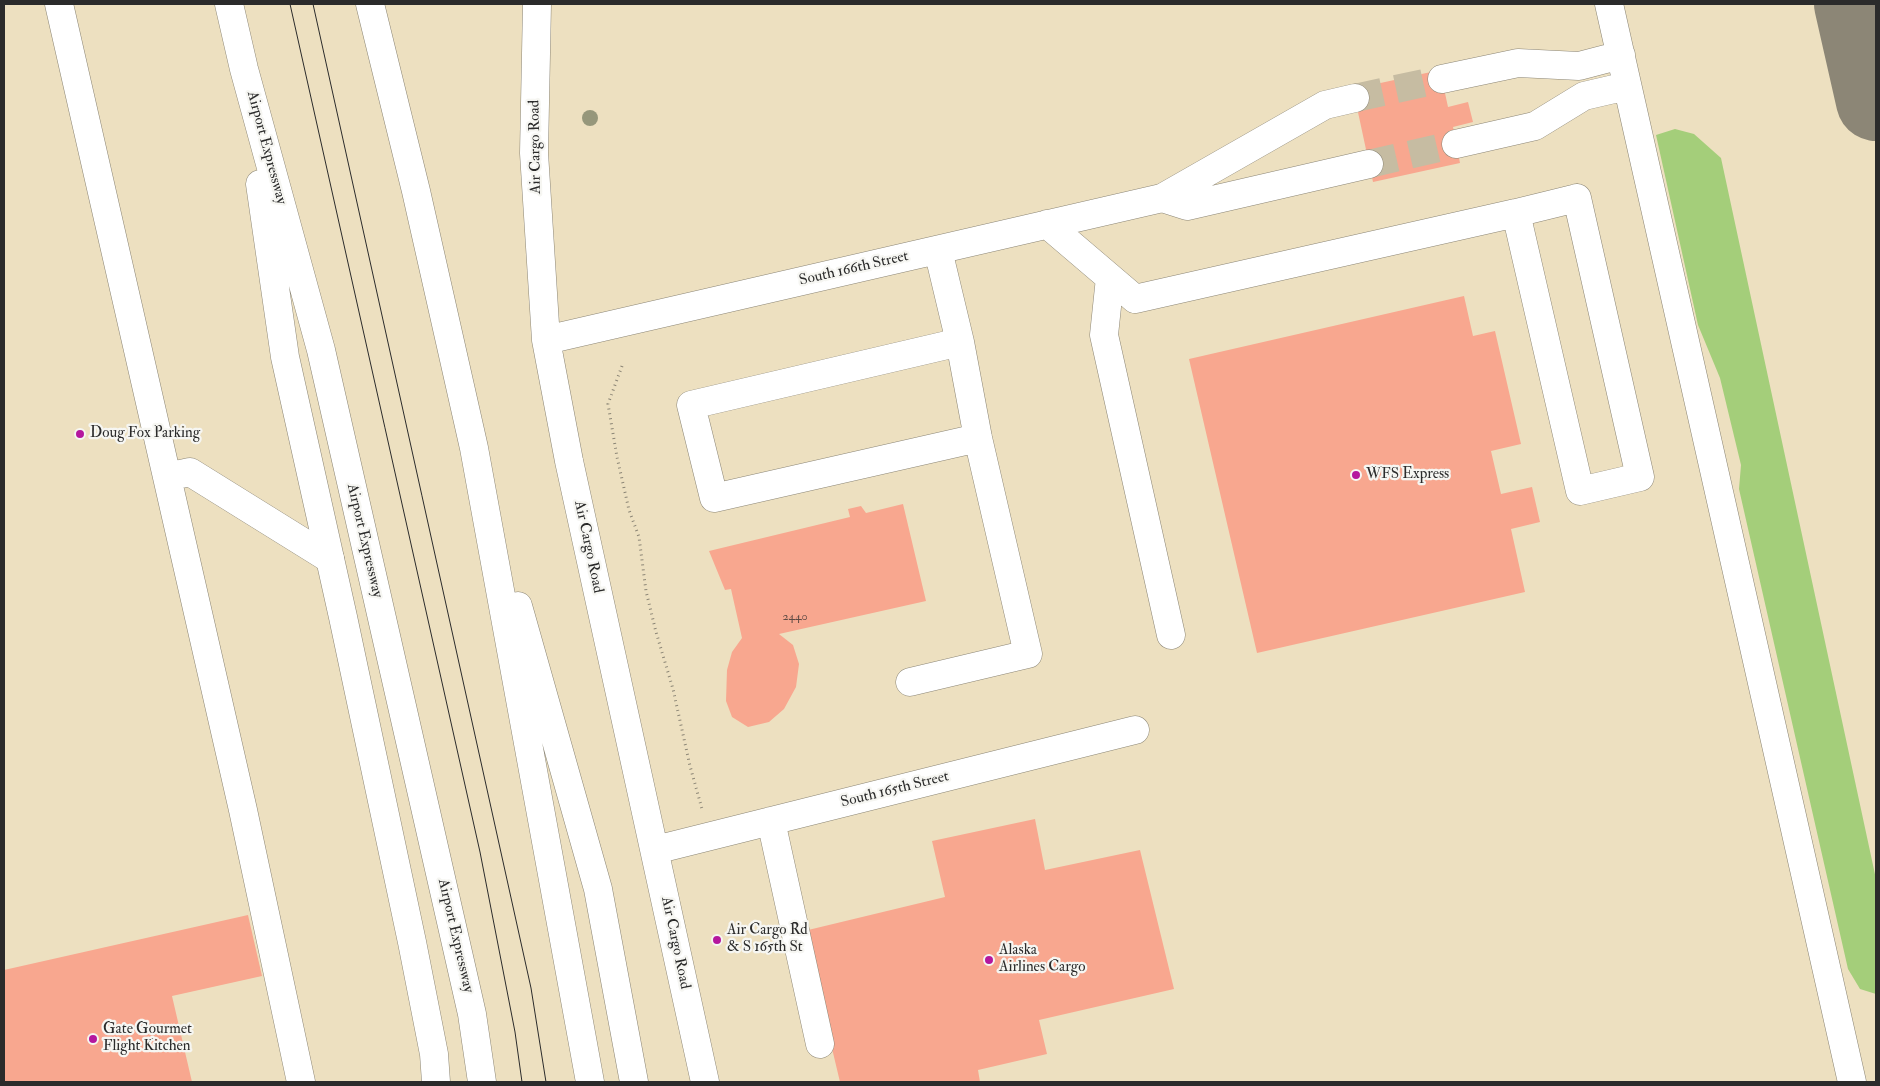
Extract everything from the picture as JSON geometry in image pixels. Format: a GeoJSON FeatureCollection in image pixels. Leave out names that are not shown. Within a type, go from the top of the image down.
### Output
{"type":"FeatureCollection","features":[{"type":"Feature","properties":{"kind":"main road"},"geometry":{"type":"LineString","coordinates":[[59,4],[243,810],[301,1082]]}},
{"type":"Feature","properties":{"kind":"main road","name":"Airport Expressway"},"geometry":{"type":"LineString","coordinates":[[229,4],[244,69],[321,350],[472,1014],[482,1082]]}},
{"type":"Feature","properties":{"kind":"main road"},"geometry":{"type":"LineString","coordinates":[[370,4],[416,191],[474,448],[590,1082]]}},
{"type":"Feature","properties":{"kind":"main road","name":"Air Cargo Road"},"geometry":{"type":"LineString","coordinates":[[537,4],[534,153],[546,340],[569,461],[705,1082]]}},
{"type":"Feature","properties":{"kind":"main road"},"geometry":{"type":"LineString","coordinates":[[1609,4],[1852,1082]]}},
{"type":"Feature","properties":{"kind":"main road"},"geometry":{"type":"LineString","coordinates":[[1442,79],[1518,63],[1579,66],[1621,55]]}},
{"type":"Feature","properties":{"kind":"main road"},"geometry":{"type":"LineString","coordinates":[[244,69],[285,357],[413,950],[434,1054],[436,1082]]}},
{"type":"Feature","properties":{"kind":"main road"},"geometry":{"type":"LineString","coordinates":[[1456,144],[1535,126],[1584,96],[1627,86]]}},
{"type":"Feature","properties":{"kind":"main road"},"geometry":{"type":"LineString","coordinates":[[1162,198],[1324,105],[1355,98]]}},
{"type":"Feature","properties":{"kind":"main road"},"geometry":{"type":"LineString","coordinates":[[1162,198],[1187,206],[1369,164]]}},
{"type":"Feature","properties":{"kind":"main road","name":"South 166th Street"},"geometry":{"type":"LineString","coordinates":[[546,340],[1162,198]]}},
{"type":"Feature","properties":{"kind":"main road"},"geometry":{"type":"LineString","coordinates":[[1047,224],[1135,298],[1516,214],[1577,198],[1640,477],[1580,491],[1516,214]]}},
{"type":"Feature","properties":{"kind":"main road"},"geometry":{"type":"LineString","coordinates":[[910,682],[1028,654],[978,438],[960,342],[938,250]]}},
{"type":"Feature","properties":{"kind":"main road"},"geometry":{"type":"LineString","coordinates":[[1110,278],[1104,335],[1171,635]]}},
{"type":"Feature","properties":{"kind":"main road"},"geometry":{"type":"LineString","coordinates":[[960,342],[691,405],[714,498],[978,438]]}},
{"type":"Feature","properties":{"kind":"main road"},"geometry":{"type":"LineString","coordinates":[[474,448],[598,889],[634,1082]]}},
{"type":"Feature","properties":{"kind":"main road"},"geometry":{"type":"LineString","coordinates":[[167,477],[190,472],[330,559]]}},
{"type":"Feature","properties":{"kind":"main road","name":"South 165th Street"},"geometry":{"type":"LineString","coordinates":[[655,850],[1135,730]]}},
{"type":"Feature","properties":{"kind":"main road"},"geometry":{"type":"LineString","coordinates":[[771,821],[820,1044]]}},
{"type":"Feature","properties":{"kind":"path"},"geometry":{"type":"LineString","coordinates":[[622,366],[608,404],[617,457],[629,510],[638,538],[646,591],[673,689],[690,766],[701,802],[707,837]]}},
{"type":"Feature","properties":{"kind":"green space"},"geometry":{"type":"Polygon","coordinates":[[[1675,129],[1694,134],[1721,158],[1876,879],[1876,994],[1860,989],[1848,969],[1739,489],[1741,465],[1720,378],[1698,325],[1656,135],[1675,129]]]}},
{"type":"Feature","properties":{"kind":"building"},"geometry":{"type":"Polygon","coordinates":[[[1440,70],[1448,107],[1468,102],[1473,122],[1453,127],[1460,163],[1373,182],[1353,89],[1440,70]]]}},
{"type":"Feature","properties":{"kind":"building","name":"WFS Express"},"geometry":{"type":"Polygon","coordinates":[[[1464,296],[1473,336],[1495,331],[1521,444],[1491,451],[1501,494],[1532,487],[1540,522],[1511,529],[1525,592],[1257,653],[1189,359],[1464,296]]]}},
{"type":"Feature","properties":{"kind":"building"},"geometry":{"type":"Polygon","coordinates":[[[903,504],[926,601],[779,634],[793,645],[799,664],[796,687],[784,709],[769,722],[748,727],[732,717],[726,701],[727,670],[732,652],[742,638],[731,589],[725,590],[709,551],[850,517],[848,509],[861,506],[866,513],[903,504]]]}},
{"type":"Feature","properties":{"kind":"building","name":"Alaska Airlines Cargo"},"geometry":{"type":"Polygon","coordinates":[[[1035,819],[1045,870],[1140,850],[1174,989],[1039,1020],[1047,1054],[978,1070],[980,1082],[840,1082],[804,931],[945,897],[932,841],[1035,819]]]}},
{"type":"Feature","properties":{"kind":"building","name":"Gate Gourmet Flight Kitchen"},"geometry":{"type":"Polygon","coordinates":[[[248,915],[262,976],[172,996],[192,1082],[4,1082],[4,970],[248,915]]]}},
{"type":"Feature","properties":{"kind":"taxiway"},"geometry":{"type":"LineString","coordinates":[[1854,4],[1876,101]]}},
{"type":"Feature","properties":{"kind":"tunnel"},"geometry":{"type":"LineString","coordinates":[[1355,98],[1442,79]]}},
{"type":"Feature","properties":{"kind":"tunnel"},"geometry":{"type":"LineString","coordinates":[[1369,164],[1456,144]]}},
{"type":"Feature","properties":{"kind":"tram line"},"geometry":{"type":"LineString","coordinates":[[290,4],[480,852],[515,1032],[522,1082]]}},
{"type":"Feature","properties":{"kind":"tram line"},"geometry":{"type":"LineString","coordinates":[[313,4],[531,988],[546,1082]]}},
{"type":"Feature","properties":{"kind":"place","name":"Doug Fox Parking"},"geometry":{"type":"Point","coordinates":[80,434]}},
{"type":"Feature","properties":{"kind":"place","name":"WFS Express"},"geometry":{"type":"Point","coordinates":[1356,475]}},
{"type":"Feature","properties":{"kind":"place","name":"Air Cargo Rd & S 165th St"},"geometry":{"type":"Point","coordinates":[717,940]}},
{"type":"Feature","properties":{"kind":"place","name":"Alaska Airlines Cargo"},"geometry":{"type":"Point","coordinates":[989,960]}},
{"type":"Feature","properties":{"kind":"place","name":"Gate Gourmet Flight Kitchen"},"geometry":{"type":"Point","coordinates":[93,1039]}}]}
